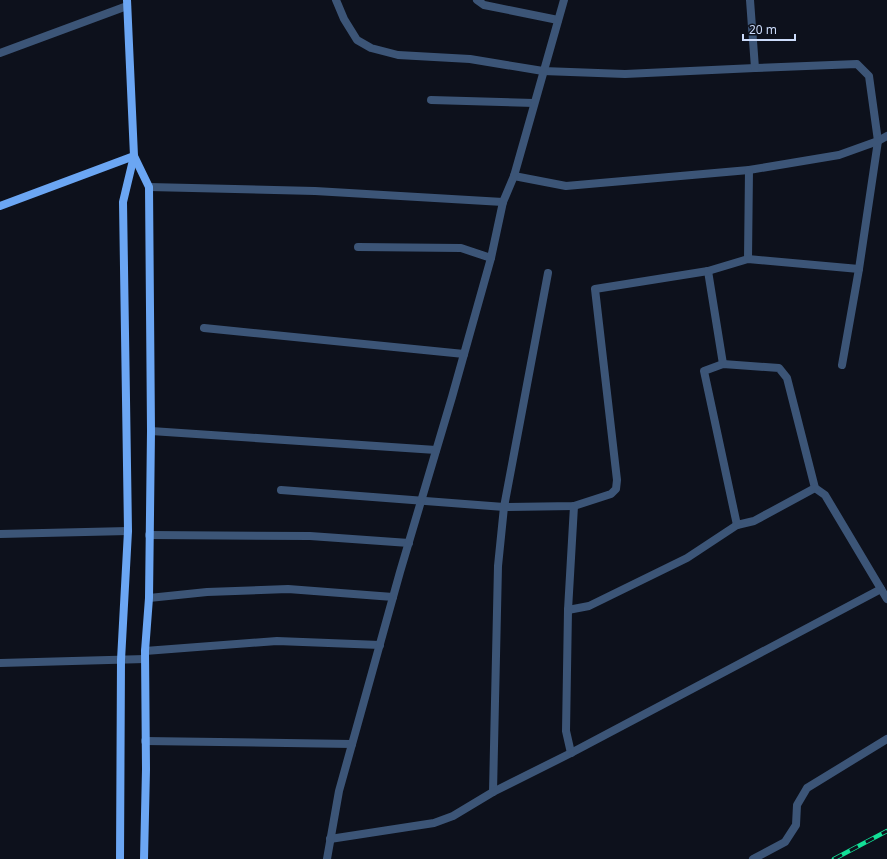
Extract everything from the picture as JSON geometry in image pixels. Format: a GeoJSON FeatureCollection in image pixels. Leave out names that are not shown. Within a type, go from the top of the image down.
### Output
{"type":"FeatureCollection","features":[{"type":"Feature","properties":{"kind":"street"},"geometry":{"type":"LineString","coordinates":[[336,0],[344,19],[358,40],[371,48],[398,54],[470,59],[543,71],[625,74],[857,64],[869,76],[878,141],[859,269],[842,365]]}},
{"type":"Feature","properties":{"kind":"street"},"geometry":{"type":"LineString","coordinates":[[477,0],[484,5],[558,20]]}},
{"type":"Feature","properties":{"kind":"street"},"geometry":{"type":"LineString","coordinates":[[327,859],[339,790],[491,258],[503,202],[514,176],[564,0]]}},
{"type":"Feature","properties":{"kind":"street"},"geometry":{"type":"LineString","coordinates":[[750,0],[755,68]]}},
{"type":"Feature","properties":{"kind":"street"},"geometry":{"type":"LineString","coordinates":[[0,53],[127,3],[134,156],[123,202],[128,531],[121,660],[120,859]]}},
{"type":"Feature","properties":{"kind":"street"},"geometry":{"type":"LineString","coordinates":[[431,100],[534,103]]}},
{"type":"Feature","properties":{"kind":"street"},"geometry":{"type":"LineString","coordinates":[[514,176],[566,186],[749,170],[839,155],[878,141],[887,136]]}},
{"type":"Feature","properties":{"kind":"street"},"geometry":{"type":"LineString","coordinates":[[134,156],[149,188],[151,431],[149,598],[145,655],[144,859]]}},
{"type":"Feature","properties":{"kind":"street"},"geometry":{"type":"LineString","coordinates":[[0,206],[134,156]]}},
{"type":"Feature","properties":{"kind":"street"},"geometry":{"type":"LineString","coordinates":[[748,259],[749,170]]}},
{"type":"Feature","properties":{"kind":"street"},"geometry":{"type":"LineString","coordinates":[[149,188],[315,191],[503,202]]}},
{"type":"Feature","properties":{"kind":"street"},"geometry":{"type":"LineString","coordinates":[[358,247],[461,248],[491,258]]}},
{"type":"Feature","properties":{"kind":"street"},"geometry":{"type":"LineString","coordinates":[[281,490],[504,508],[574,506],[611,494],[616,489],[617,480],[595,289],[708,271],[748,259],[859,269]]}},
{"type":"Feature","properties":{"kind":"street"},"geometry":{"type":"LineString","coordinates":[[708,271],[723,364]]}},
{"type":"Feature","properties":{"kind":"street"},"geometry":{"type":"LineString","coordinates":[[493,792],[498,566],[504,508],[548,273]]}},
{"type":"Feature","properties":{"kind":"street"},"geometry":{"type":"LineString","coordinates":[[204,328],[464,354]]}},
{"type":"Feature","properties":{"kind":"street"},"geometry":{"type":"LineString","coordinates":[[736,525],[704,370],[723,364],[780,368],[787,378],[816,488],[825,495],[887,599]]}},
{"type":"Feature","properties":{"kind":"street"},"geometry":{"type":"LineString","coordinates":[[151,431],[436,450]]}},
{"type":"Feature","properties":{"kind":"street"},"geometry":{"type":"LineString","coordinates":[[568,610],[589,606],[687,558],[736,525],[754,522],[816,488]]}},
{"type":"Feature","properties":{"kind":"street"},"geometry":{"type":"LineString","coordinates":[[571,753],[566,730],[568,610],[574,506]]}},
{"type":"Feature","properties":{"kind":"street"},"geometry":{"type":"LineString","coordinates":[[0,534],[128,531]]}},
{"type":"Feature","properties":{"kind":"street"},"geometry":{"type":"LineString","coordinates":[[149,535],[310,536],[409,543]]}},
{"type":"Feature","properties":{"kind":"street"},"geometry":{"type":"LineString","coordinates":[[149,598],[207,592],[288,589],[393,597]]}},
{"type":"Feature","properties":{"kind":"street"},"geometry":{"type":"LineString","coordinates":[[330,839],[434,823],[453,816],[493,792],[571,753],[881,589]]}},
{"type":"Feature","properties":{"kind":"street"},"geometry":{"type":"LineString","coordinates":[[0,663],[121,660],[145,655],[277,641],[380,645]]}},
{"type":"Feature","properties":{"kind":"street"},"geometry":{"type":"LineString","coordinates":[[753,859],[785,842],[796,825],[797,805],[807,788],[887,740]]}},
{"type":"Feature","properties":{"kind":"street"},"geometry":{"type":"LineString","coordinates":[[145,741],[352,744]]}},
{"type":"Feature","properties":{"kind":"railway"},"geometry":{"type":"LineString","coordinates":[[834,859],[887,831]]}}]}
